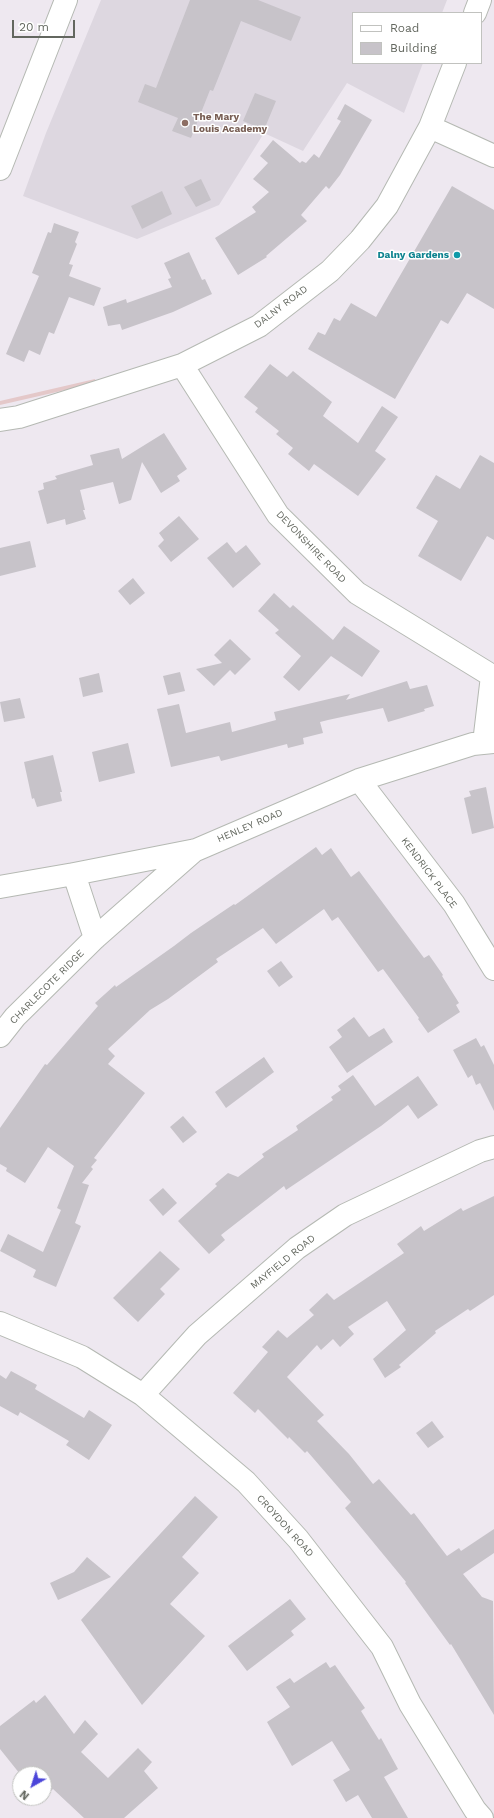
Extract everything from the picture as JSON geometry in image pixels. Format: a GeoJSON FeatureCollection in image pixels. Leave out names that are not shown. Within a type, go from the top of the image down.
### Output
{"type":"FeatureCollection","features":[{"type":"Feature","properties":{"kind":"street"},"geometry":{"type":"LineString","coordinates":[[0,169],[66,0]]}},
{"type":"Feature","properties":{"kind":"street"},"geometry":{"type":"LineString","coordinates":[[475,12],[480,0]]}},
{"type":"Feature","properties":{"kind":"street","name":"DALNY ROAD"},"geometry":{"type":"LineString","coordinates":[[0,420],[19,417],[182,365],[259,326],[330,271],[360,240],[387,206],[430,127],[455,64]]}},
{"type":"Feature","properties":{"kind":"street"},"geometry":{"type":"LineString","coordinates":[[430,127],[494,156]]}},
{"type":"Feature","properties":{"kind":"street","name":"DEVONSHIRE ROAD"},"geometry":{"type":"LineString","coordinates":[[182,365],[278,514],[357,593],[493,677],[489,743]]}},
{"type":"Feature","properties":{"kind":"street","name":"HENLEY ROAD"},"geometry":{"type":"LineString","coordinates":[[0,887],[196,850],[359,780],[473,744],[489,743]]}},
{"type":"Feature","properties":{"kind":"street","name":"KENDRICK PLACE"},"geometry":{"type":"LineString","coordinates":[[359,780],[454,904],[494,969]]}},
{"type":"Feature","properties":{"kind":"street","name":"CHARLECOTE RIDGE"},"geometry":{"type":"LineString","coordinates":[[0,1036],[15,1017],[94,938],[196,850]]}},
{"type":"Feature","properties":{"kind":"street"},"geometry":{"type":"LineString","coordinates":[[74,874],[94,938]]}},
{"type":"Feature","properties":{"kind":"street","name":"MAYFIELD ROAD"},"geometry":{"type":"LineString","coordinates":[[143,1395],[197,1335],[297,1248],[345,1215],[480,1151],[494,1147]]}},
{"type":"Feature","properties":{"kind":"street","name":"CROYDON ROAD"},"geometry":{"type":"LineString","coordinates":[[0,1323],[82,1357],[143,1395],[246,1482],[298,1539],[382,1647],[410,1704],[475,1810],[482,1818]]}},
{"type":"Feature","properties":{"kind":"shaded area","name":"The Mary Louis Academy"},"geometry":{"type":"Polygon","coordinates":[[[101,0],[447,0],[442,12],[352,12],[352,64],[423,64],[404,113],[347,83],[303,151],[264,133],[219,205],[137,239],[23,196],[46,133],[101,0]]]}},
{"type":"Feature","properties":{"kind":"shaded area"},"geometry":{"type":"Polygon","coordinates":[[[95,379],[96,383],[0,405],[0,401],[95,379]]]}},
{"type":"Feature","properties":{"kind":"building"},"geometry":{"type":"Polygon","coordinates":[[[190,0],[258,0],[301,17],[291,41],[241,21],[213,91],[210,90],[191,138],[172,131],[178,118],[138,102],[145,84],[156,88],[190,0]]]}},
{"type":"Feature","properties":{"kind":"building"},"geometry":{"type":"Polygon","coordinates":[[[255,93],[276,101],[264,130],[243,121],[255,93]]]}},
{"type":"Feature","properties":{"kind":"building"},"geometry":{"type":"Polygon","coordinates":[[[345,104],[372,120],[340,175],[329,189],[326,186],[301,215],[307,221],[266,256],[267,257],[238,275],[215,238],[256,212],[252,207],[269,192],[253,179],[268,163],[260,156],[273,140],[300,163],[302,161],[306,163],[314,154],[319,158],[341,121],[337,119],[345,104]]]}},
{"type":"Feature","properties":{"kind":"building"},"geometry":{"type":"Polygon","coordinates":[[[201,179],[211,200],[196,207],[184,187],[201,179]]]}},
{"type":"Feature","properties":{"kind":"building"},"geometry":{"type":"Polygon","coordinates":[[[452,186],[494,210],[494,309],[467,293],[448,324],[441,320],[395,399],[308,349],[318,332],[325,335],[334,318],[340,321],[351,303],[376,317],[452,186]]]}},
{"type":"Feature","properties":{"kind":"building"},"geometry":{"type":"Polygon","coordinates":[[[162,191],[172,214],[142,229],[131,206],[162,191]]]}},
{"type":"Feature","properties":{"kind":"building"},"geometry":{"type":"Polygon","coordinates":[[[54,223],[79,232],[75,242],[77,244],[69,264],[73,265],[69,276],[101,288],[94,306],[69,297],[54,334],[49,332],[40,355],[29,350],[24,362],[6,354],[39,276],[32,273],[48,232],[51,233],[54,223]]]}},
{"type":"Feature","properties":{"kind":"building"},"geometry":{"type":"Polygon","coordinates":[[[189,252],[202,280],[205,279],[212,294],[173,312],[122,330],[120,324],[108,326],[103,307],[126,299],[127,303],[172,287],[168,279],[171,278],[164,263],[189,252]]]}},
{"type":"Feature","properties":{"kind":"building"},"geometry":{"type":"Polygon","coordinates":[[[270,364],[287,377],[293,371],[332,402],[323,416],[358,443],[382,406],[398,417],[375,451],[386,459],[358,496],[314,464],[309,471],[288,454],[293,448],[276,434],[279,431],[255,412],[258,408],[244,397],[270,364]]]}},
{"type":"Feature","properties":{"kind":"building"},"geometry":{"type":"Polygon","coordinates":[[[164,433],[187,469],[177,476],[180,481],[161,493],[142,462],[131,500],[119,504],[113,482],[80,490],[86,519],[66,525],[65,519],[47,524],[38,491],[44,489],[43,483],[57,479],[55,476],[93,465],[90,455],[119,448],[122,459],[164,433]]]}},
{"type":"Feature","properties":{"kind":"building"},"geometry":{"type":"Polygon","coordinates":[[[480,455],[494,463],[494,540],[487,536],[461,581],[418,556],[438,521],[416,508],[436,475],[460,489],[480,455]]]}},
{"type":"Feature","properties":{"kind":"building"},"geometry":{"type":"Polygon","coordinates":[[[179,516],[199,539],[171,562],[158,546],[164,540],[159,533],[179,516]]]}},
{"type":"Feature","properties":{"kind":"building"},"geometry":{"type":"Polygon","coordinates":[[[30,541],[36,567],[0,576],[0,548],[30,541]]]}},
{"type":"Feature","properties":{"kind":"building"},"geometry":{"type":"Polygon","coordinates":[[[227,542],[236,553],[246,545],[261,564],[233,588],[207,558],[227,542]]]}},
{"type":"Feature","properties":{"kind":"building"},"geometry":{"type":"Polygon","coordinates":[[[133,578],[145,593],[130,605],[118,591],[133,578]]]}},
{"type":"Feature","properties":{"kind":"building"},"geometry":{"type":"Polygon","coordinates":[[[274,593],[290,608],[293,605],[333,640],[344,626],[380,651],[362,677],[331,656],[299,691],[283,677],[301,656],[275,633],[279,630],[258,611],[274,593]]]}},
{"type":"Feature","properties":{"kind":"building"},"geometry":{"type":"Polygon","coordinates":[[[230,639],[251,659],[235,675],[230,670],[214,686],[196,669],[222,663],[214,655],[230,639]]]}},
{"type":"Feature","properties":{"kind":"building"},"geometry":{"type":"Polygon","coordinates":[[[180,672],[185,691],[168,695],[163,676],[180,672]]]}},
{"type":"Feature","properties":{"kind":"building"},"geometry":{"type":"Polygon","coordinates":[[[99,673],[103,692],[83,697],[79,678],[99,673]]]}},
{"type":"Feature","properties":{"kind":"building"},"geometry":{"type":"Polygon","coordinates":[[[407,681],[410,689],[427,685],[434,706],[424,709],[425,711],[388,722],[383,708],[328,720],[320,722],[323,733],[303,738],[304,744],[288,748],[287,744],[221,761],[219,756],[171,767],[157,709],[179,704],[186,733],[230,722],[232,732],[276,720],[274,712],[350,694],[346,700],[407,681]]]}},
{"type":"Feature","properties":{"kind":"building"},"geometry":{"type":"Polygon","coordinates":[[[20,698],[25,718],[4,722],[0,702],[20,698]]]}},
{"type":"Feature","properties":{"kind":"building"},"geometry":{"type":"Polygon","coordinates":[[[128,743],[135,773],[99,782],[92,752],[128,743]]]}},
{"type":"Feature","properties":{"kind":"building"},"geometry":{"type":"Polygon","coordinates":[[[53,755],[62,792],[60,792],[62,801],[37,807],[34,798],[32,799],[24,762],[53,755]]]}},
{"type":"Feature","properties":{"kind":"building"},"geometry":{"type":"Polygon","coordinates":[[[486,787],[494,828],[472,834],[464,798],[471,796],[469,791],[486,787]]]}},
{"type":"Feature","properties":{"kind":"building"},"geometry":{"type":"Polygon","coordinates":[[[316,847],[322,855],[331,848],[351,877],[359,871],[424,958],[429,955],[443,975],[442,976],[459,1003],[456,1005],[460,1012],[428,1033],[418,1019],[419,1018],[383,969],[378,972],[338,917],[332,921],[324,909],[276,944],[263,928],[216,959],[218,962],[168,999],[150,1010],[108,1049],[115,1056],[108,1064],[145,1093],[94,1158],[97,1160],[91,1167],[93,1169],[82,1183],[89,1185],[75,1223],[81,1226],[56,1287],[33,1277],[36,1270],[0,1251],[8,1234],[43,1252],[61,1210],[57,1208],[74,1166],[48,1147],[25,1183],[6,1171],[7,1168],[0,1164],[0,1128],[45,1064],[47,1065],[98,1006],[95,1003],[115,985],[116,987],[191,933],[234,904],[235,905],[316,847]]]}},
{"type":"Feature","properties":{"kind":"building"},"geometry":{"type":"Polygon","coordinates":[[[281,961],[293,977],[279,987],[267,971],[281,961]]]}},
{"type":"Feature","properties":{"kind":"building"},"geometry":{"type":"Polygon","coordinates":[[[354,1017],[369,1037],[384,1028],[393,1042],[347,1073],[329,1047],[342,1037],[337,1030],[354,1017]]]}},
{"type":"Feature","properties":{"kind":"building"},"geometry":{"type":"Polygon","coordinates":[[[476,1038],[481,1047],[484,1045],[494,1065],[494,1111],[480,1083],[476,1085],[472,1075],[468,1078],[453,1050],[476,1038]]]}},
{"type":"Feature","properties":{"kind":"building"},"geometry":{"type":"Polygon","coordinates":[[[264,1057],[274,1072],[226,1108],[215,1092],[264,1057]]]}},
{"type":"Feature","properties":{"kind":"building"},"geometry":{"type":"Polygon","coordinates":[[[353,1075],[375,1106],[418,1076],[438,1105],[418,1119],[408,1105],[381,1126],[286,1190],[284,1186],[221,1235],[225,1240],[209,1254],[178,1221],[217,1186],[215,1184],[228,1173],[238,1177],[264,1157],[262,1154],[298,1130],[296,1126],[333,1100],[331,1097],[341,1090],[338,1086],[353,1075]]]}},
{"type":"Feature","properties":{"kind":"building"},"geometry":{"type":"Polygon","coordinates":[[[183,1116],[197,1132],[183,1143],[170,1127],[183,1116]]]}},
{"type":"Feature","properties":{"kind":"building"},"geometry":{"type":"Polygon","coordinates":[[[163,1188],[177,1203],[163,1216],[149,1200],[163,1188]]]}},
{"type":"Feature","properties":{"kind":"building"},"geometry":{"type":"Polygon","coordinates":[[[494,1196],[494,1295],[470,1311],[468,1309],[435,1331],[436,1333],[399,1365],[401,1367],[385,1378],[373,1359],[406,1330],[387,1301],[348,1327],[354,1334],[340,1347],[333,1339],[321,1350],[317,1345],[287,1377],[324,1415],[317,1421],[349,1454],[373,1484],[379,1479],[411,1515],[414,1513],[447,1556],[459,1548],[461,1551],[494,1529],[494,1553],[463,1574],[482,1597],[493,1601],[494,1715],[451,1644],[450,1645],[405,1583],[406,1582],[345,1508],[351,1502],[307,1451],[305,1453],[289,1437],[288,1439],[258,1409],[255,1413],[233,1393],[268,1352],[262,1347],[278,1330],[287,1338],[314,1315],[309,1310],[327,1293],[334,1300],[404,1253],[397,1244],[421,1226],[424,1231],[461,1208],[463,1211],[494,1196]]]}},
{"type":"Feature","properties":{"kind":"building"},"geometry":{"type":"Polygon","coordinates":[[[160,1251],[180,1269],[160,1289],[165,1294],[138,1322],[113,1298],[160,1251]]]}},
{"type":"Feature","properties":{"kind":"building"},"geometry":{"type":"Polygon","coordinates":[[[11,1371],[37,1385],[35,1389],[84,1418],[89,1410],[112,1425],[89,1460],[66,1445],[69,1441],[20,1412],[18,1416],[0,1406],[0,1375],[6,1379],[11,1371]]]}},
{"type":"Feature","properties":{"kind":"building"},"geometry":{"type":"Polygon","coordinates":[[[432,1421],[444,1437],[428,1448],[416,1433],[432,1421]]]}},
{"type":"Feature","properties":{"kind":"building"},"geometry":{"type":"Polygon","coordinates":[[[195,1496],[218,1517],[182,1557],[199,1573],[170,1604],[205,1636],[142,1705],[81,1620],[195,1496]]]}},
{"type":"Feature","properties":{"kind":"building"},"geometry":{"type":"Polygon","coordinates":[[[87,1557],[111,1577],[58,1600],[50,1583],[74,1572],[87,1557]]]}},
{"type":"Feature","properties":{"kind":"building"},"geometry":{"type":"Polygon","coordinates":[[[290,1599],[306,1619],[291,1631],[294,1635],[247,1671],[228,1646],[290,1599]]]}},
{"type":"Feature","properties":{"kind":"building"},"geometry":{"type":"Polygon","coordinates":[[[326,1662],[330,1668],[335,1665],[365,1708],[361,1711],[379,1740],[381,1738],[398,1769],[384,1777],[408,1818],[372,1818],[358,1795],[346,1802],[333,1780],[350,1770],[332,1741],[292,1766],[267,1722],[290,1707],[276,1687],[290,1678],[294,1683],[326,1662]]]}},
{"type":"Feature","properties":{"kind":"building"},"geometry":{"type":"Polygon","coordinates":[[[45,1695],[74,1734],[85,1720],[98,1734],[81,1752],[108,1778],[138,1748],[152,1762],[144,1771],[158,1788],[124,1818],[84,1818],[53,1789],[52,1790],[52,1766],[14,1766],[0,1749],[0,1726],[34,1700],[36,1703],[45,1695]]]}},
{"type":"Feature","properties":{"kind":"place","name":"The Mary Louis Academy"},"geometry":{"type":"Point","coordinates":[185,123]}},
{"type":"Feature","properties":{"kind":"place","name":"Dalny Gardens"},"geometry":{"type":"Point","coordinates":[457,255]}}]}
